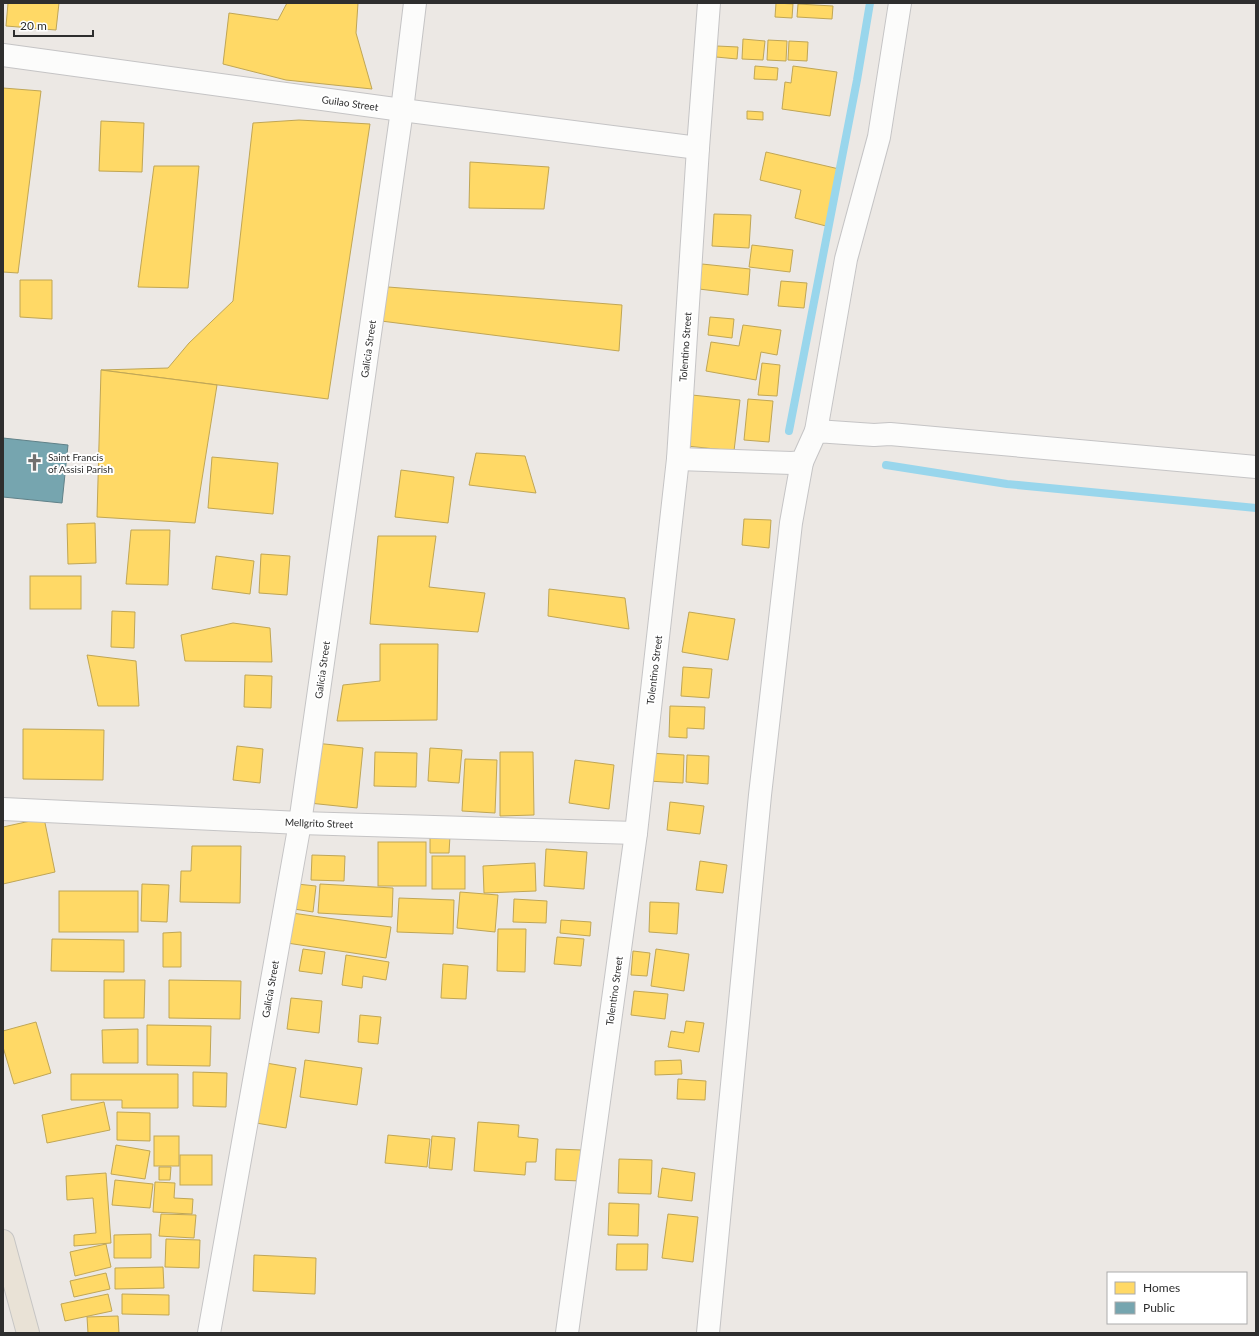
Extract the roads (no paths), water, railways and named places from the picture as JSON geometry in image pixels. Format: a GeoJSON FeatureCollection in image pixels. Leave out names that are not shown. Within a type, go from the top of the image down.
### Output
{"type":"FeatureCollection","features":[{"type":"Feature","properties":{"kind":"highway"},"geometry":{"type":"LineString","coordinates":[[3,1241],[28,1333]]}},
{"type":"Feature","properties":{"kind":"street","name":"Galicia Street"},"geometry":{"type":"LineString","coordinates":[[209,1333],[300,823],[416,3]]}},
{"type":"Feature","properties":{"kind":"street","name":"Tolentino Street"},"geometry":{"type":"LineString","coordinates":[[567,1333],[636,833],[678,459],[709,3]]}},
{"type":"Feature","properties":{"kind":"street"},"geometry":{"type":"LineString","coordinates":[[708,1333],[760,795],[791,523],[802,462],[816,431],[846,259],[879,137],[900,3]]}},
{"type":"Feature","properties":{"kind":"street","name":"Guilao Street"},"geometry":{"type":"LineString","coordinates":[[3,55],[402,110],[698,148]]}},
{"type":"Feature","properties":{"kind":"street"},"geometry":{"type":"LineString","coordinates":[[816,431],[874,435],[890,434],[1256,467]]}},
{"type":"Feature","properties":{"kind":"street"},"geometry":{"type":"LineString","coordinates":[[678,459],[792,463],[802,462]]}},
{"type":"Feature","properties":{"kind":"street","name":"Mellgrito Street"},"geometry":{"type":"LineString","coordinates":[[3,809],[300,823],[636,833]]}},
{"type":"Feature","properties":{"kind":"waterway"},"geometry":{"type":"LineString","coordinates":[[789,431],[857,80],[870,3]]}},
{"type":"Feature","properties":{"kind":"waterway"},"geometry":{"type":"LineString","coordinates":[[886,465],[1007,484],[1256,508]]}},
{"type":"Feature","properties":{"kind":"place","name":"Saint Francis of Assisi Parish"},"geometry":{"type":"Point","coordinates":[35,463]}}]}
